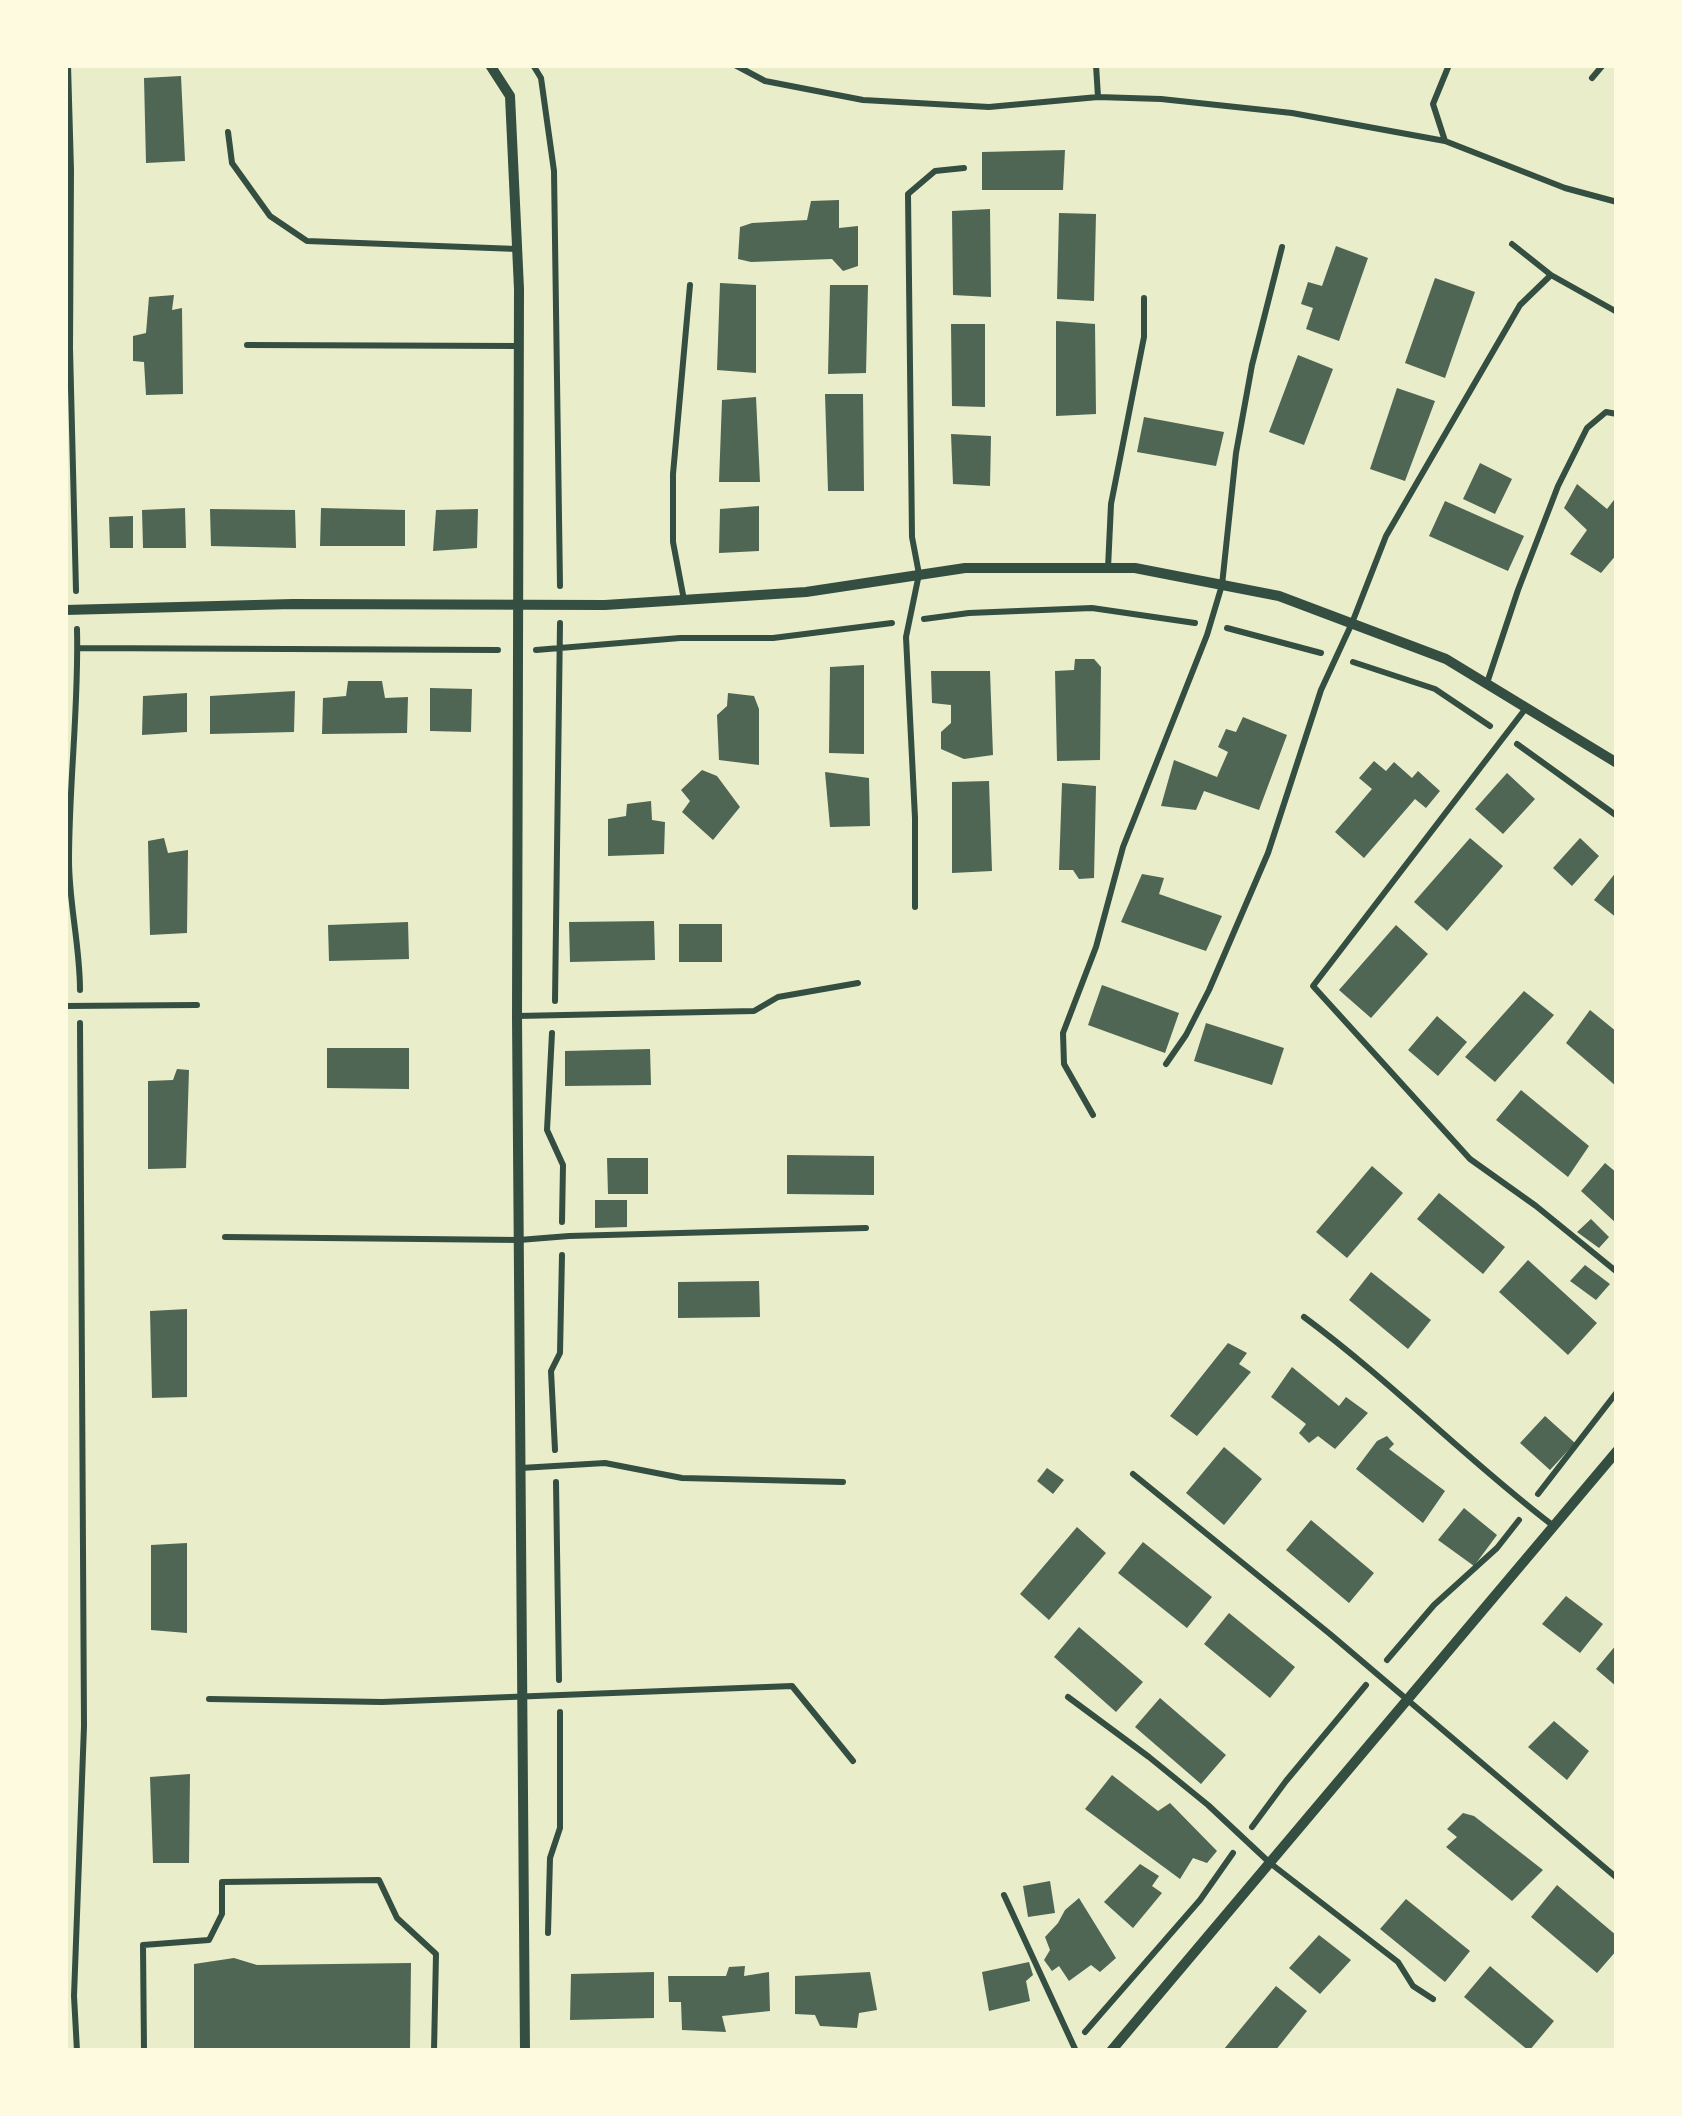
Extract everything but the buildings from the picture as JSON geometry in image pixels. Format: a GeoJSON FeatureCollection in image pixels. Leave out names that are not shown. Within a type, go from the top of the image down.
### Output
{"type":"FeatureCollection","features":[{"type":"Feature","properties":{"kind":"street"},"geometry":{"type":"LineString","coordinates":[[490,65],[510,96],[519,346],[517,1016],[525,2051]]}},
{"type":"Feature","properties":{"kind":"street"},"geometry":{"type":"LineString","coordinates":[[71,609],[293,604],[560,606],[806,592],[964,568],[1135,568],[1279,596],[1446,659],[1617,763]]}},
{"type":"Feature","properties":{"kind":"street"},"geometry":{"type":"LineString","coordinates":[[1111,2051],[1617,1451]]}},
{"type":"Feature","properties":{"kind":"lane"},"geometry":{"type":"LineString","coordinates":[[735,65],[765,81],[864,100],[989,107],[1098,97],[1161,99],[1292,113],[1445,141],[1565,188],[1617,202]]}},
{"type":"Feature","properties":{"kind":"lane"},"geometry":{"type":"LineString","coordinates":[[1096,65],[1098,97]]}},
{"type":"Feature","properties":{"kind":"lane"},"geometry":{"type":"LineString","coordinates":[[1445,141],[1433,104],[1449,65]]}},
{"type":"Feature","properties":{"kind":"lane"},"geometry":{"type":"LineString","coordinates":[[228,132],[232,163],[270,216],[308,241],[517,249]]}},
{"type":"Feature","properties":{"kind":"lane"},"geometry":{"type":"LineString","coordinates":[[915,907],[906,637],[919,574],[912,537],[908,194],[935,171],[964,168]]}},
{"type":"Feature","properties":{"kind":"lane"},"geometry":{"type":"LineString","coordinates":[[1512,244],[1550,274],[1617,312]]}},
{"type":"Feature","properties":{"kind":"lane"},"geometry":{"type":"LineString","coordinates":[[1093,1115],[1064,1064],[1062,1033],[1096,947],[1123,847],[1222,585],[1236,453],[1252,366],[1282,247]]}},
{"type":"Feature","properties":{"kind":"lane"},"geometry":{"type":"LineString","coordinates":[[1166,1064],[1209,990],[1268,853],[1321,690],[1386,536],[1520,305],[1550,274]]}},
{"type":"Feature","properties":{"kind":"lane"},"geometry":{"type":"LineString","coordinates":[[684,600],[673,542],[673,474],[690,284]]}},
{"type":"Feature","properties":{"kind":"lane"},"geometry":{"type":"LineString","coordinates":[[1108,568],[1111,504],[1144,338],[1144,298]]}},
{"type":"Feature","properties":{"kind":"lane"},"geometry":{"type":"LineString","coordinates":[[248,345],[519,346]]}},
{"type":"Feature","properties":{"kind":"lane"},"geometry":{"type":"LineString","coordinates":[[1487,683],[1558,486],[1588,428],[1606,412],[1617,414]]}},
{"type":"Feature","properties":{"kind":"lane"},"geometry":{"type":"LineString","coordinates":[[1526,707],[1313,986],[1470,1159],[1617,1272]]}},
{"type":"Feature","properties":{"kind":"lane"},"geometry":{"type":"LineString","coordinates":[[517,1016],[754,1010],[778,997],[858,983]]}},
{"type":"Feature","properties":{"kind":"lane"},"geometry":{"type":"LineString","coordinates":[[65,1006],[197,1006]]}},
{"type":"Feature","properties":{"kind":"lane"},"geometry":{"type":"LineString","coordinates":[[225,1237],[519,1240],[866,1228]]}},
{"type":"Feature","properties":{"kind":"lane"},"geometry":{"type":"LineString","coordinates":[[1304,1317],[1555,1527]]}},
{"type":"Feature","properties":{"kind":"lane"},"geometry":{"type":"LineString","coordinates":[[520,1468],[605,1463],[682,1478],[844,1482]]}},
{"type":"Feature","properties":{"kind":"lane"},"geometry":{"type":"LineString","coordinates":[[1133,1474],[1617,1878]]}},
{"type":"Feature","properties":{"kind":"lane"},"geometry":{"type":"LineString","coordinates":[[209,1699],[382,1702],[792,1686],[854,1761]]}},
{"type":"Feature","properties":{"kind":"lane"},"geometry":{"type":"LineString","coordinates":[[1068,1696],[1149,1756],[1270,1863],[1398,1962],[1412,1986],[1433,1999]]}},
{"type":"Feature","properties":{"kind":"lane"},"geometry":{"type":"LineString","coordinates":[[144,2051],[142,1944],[209,1940],[222,1914],[222,1882],[379,1880],[397,1918],[436,1954],[434,2051]]}},
{"type":"Feature","properties":{"kind":"lane"},"geometry":{"type":"LineString","coordinates":[[1004,1895],[1074,2048]]}},
{"type":"Feature","properties":{"kind":"path"},"geometry":{"type":"LineString","coordinates":[[68,65],[72,170],[71,609],[79,686],[69,862],[80,961],[84,1726],[74,1996],[77,2051]]}},
{"type":"Feature","properties":{"kind":"path"},"geometry":{"type":"LineString","coordinates":[[534,65],[541,78],[554,171],[560,606],[554,1015],[547,1130],[563,1165],[560,1353],[552,1371],[560,1828],[550,1858],[548,1935]]}},
{"type":"Feature","properties":{"kind":"path"},"geometry":{"type":"LineString","coordinates":[[1592,78],[1603,65]]}},
{"type":"Feature","properties":{"kind":"path"},"geometry":{"type":"LineString","coordinates":[[78,648],[560,649],[680,638],[773,638],[969,613],[1092,608],[1210,625],[1384,670],[1435,689],[1617,816]]}},
{"type":"Feature","properties":{"kind":"path"},"geometry":{"type":"LineString","coordinates":[[1074,2048],[1200,1900],[1286,1781],[1434,1605],[1497,1548],[1617,1392]]}}]}
